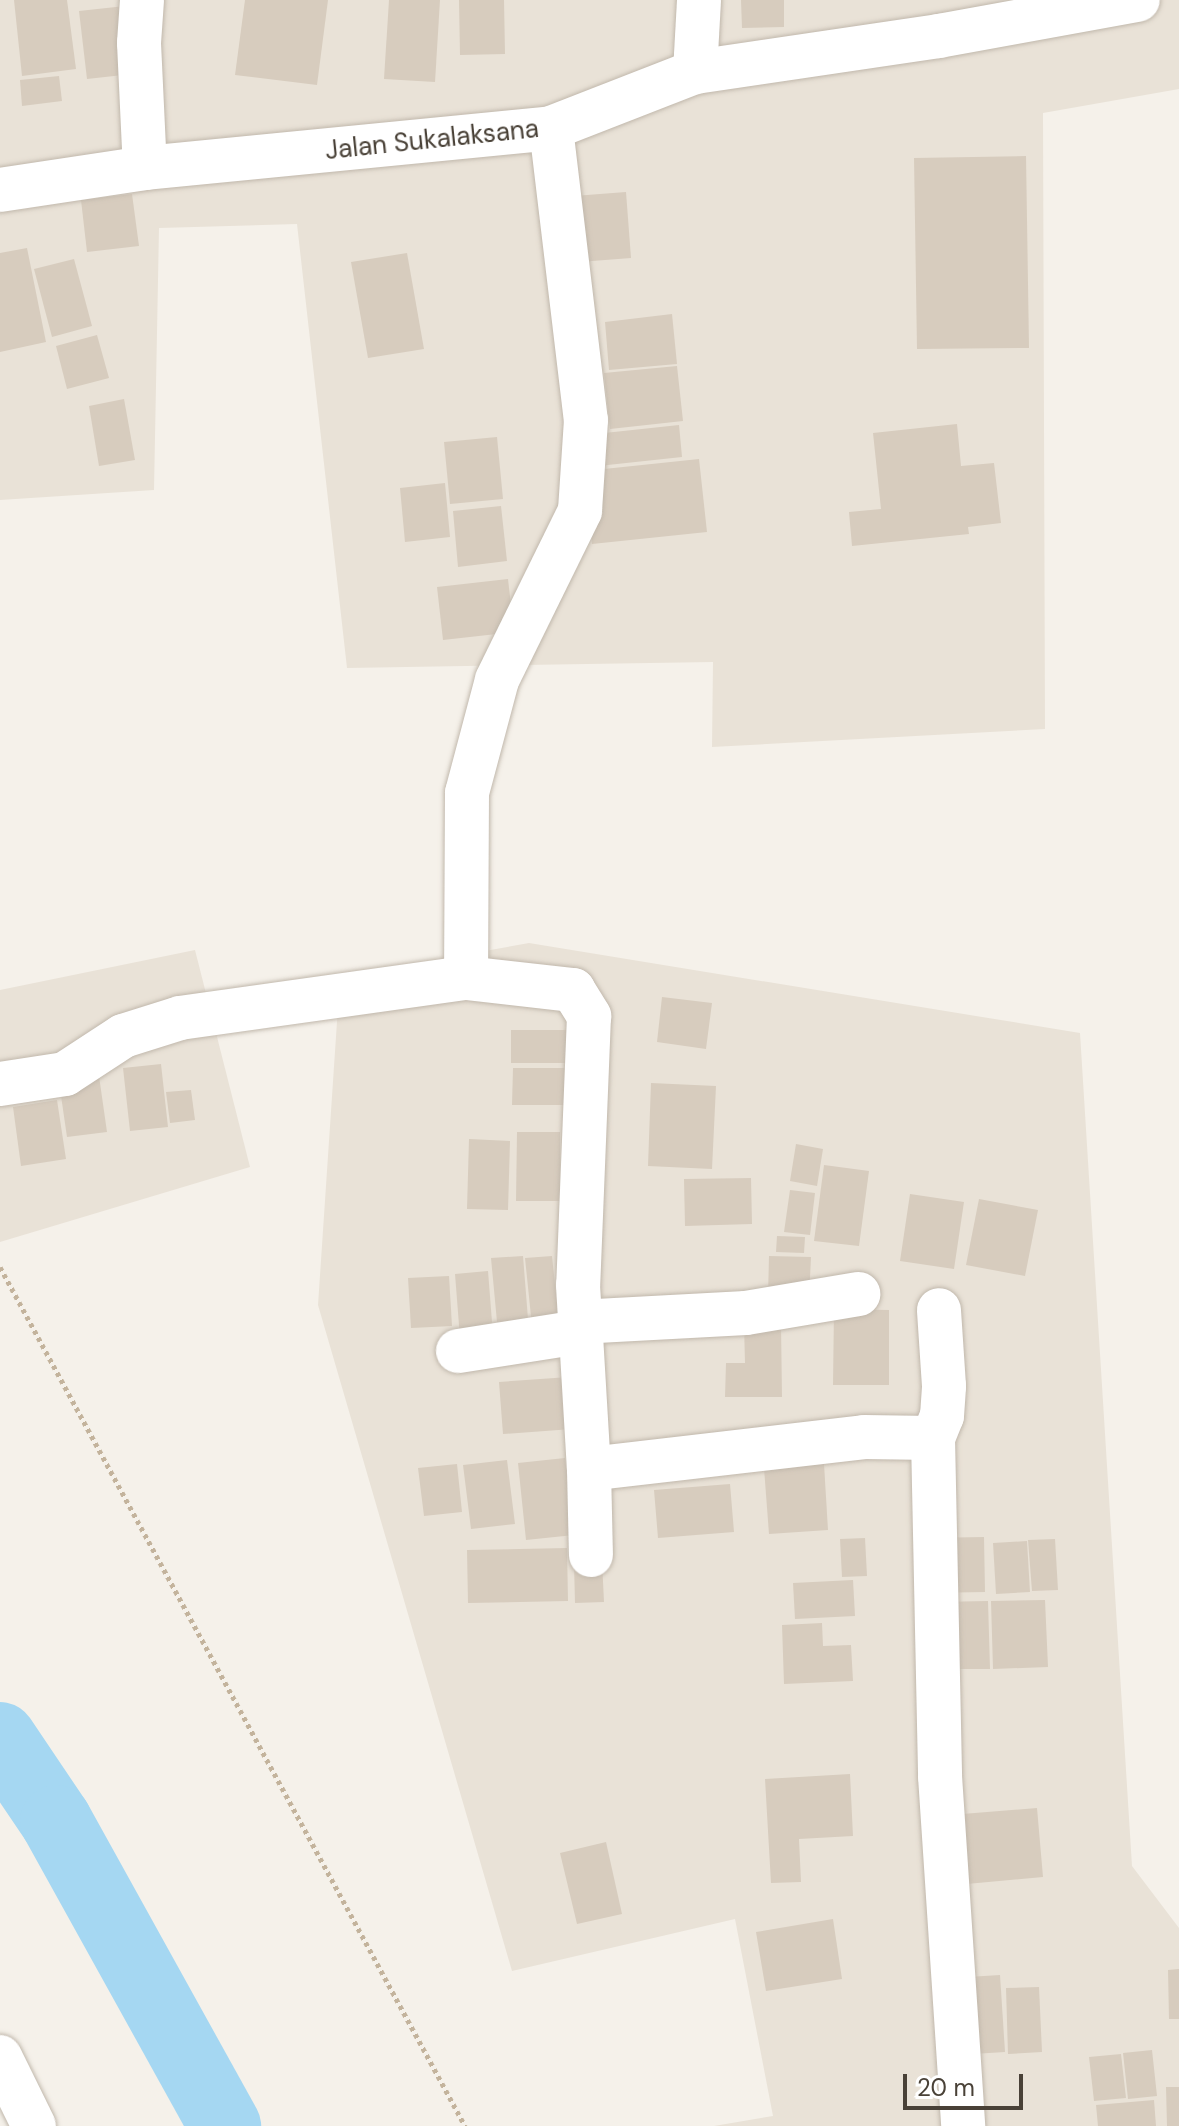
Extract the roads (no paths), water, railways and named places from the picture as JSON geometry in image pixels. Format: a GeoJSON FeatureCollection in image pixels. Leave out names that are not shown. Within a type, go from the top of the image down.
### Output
{"type":"FeatureCollection","features":[{"type":"Feature","properties":{"kind":"street"},"geometry":{"type":"LineString","coordinates":[[142,0],[139,43],[145,168]]}},
{"type":"Feature","properties":{"kind":"street"},"geometry":{"type":"LineString","coordinates":[[695,72],[699,0]]}},
{"type":"Feature","properties":{"kind":"street","name":"Jalan Sukalaksana"},"geometry":{"type":"LineString","coordinates":[[0,190],[145,168],[551,128],[695,72],[940,18],[1138,0]]}},
{"type":"Feature","properties":{"kind":"street"},"geometry":{"type":"LineString","coordinates":[[466,978],[467,793],[497,680],[580,511],[586,420],[551,128]]}},
{"type":"Feature","properties":{"kind":"street"},"geometry":{"type":"LineString","coordinates":[[0,1084],[65,1074],[123,1036],[180,1018],[466,978],[573,990],[589,1016],[578,1206],[579,1327],[589,1469],[591,1555]]}},
{"type":"Feature","properties":{"kind":"street"},"geometry":{"type":"LineString","coordinates":[[458,1351],[579,1327],[746,1313],[858,1294]]}},
{"type":"Feature","properties":{"kind":"street"},"geometry":{"type":"LineString","coordinates":[[939,1310],[944,1386],[942,1416],[933,1438],[940,1776],[963,2126]]}},
{"type":"Feature","properties":{"kind":"street"},"geometry":{"type":"LineString","coordinates":[[589,1469],[864,1437],[933,1438]]}},
{"type":"Feature","properties":{"kind":"street"},"geometry":{"type":"LineString","coordinates":[[0,2057],[34,2126]]}},
{"type":"Feature","properties":{"kind":"waterway"},"geometry":{"type":"LineString","coordinates":[[0,1738],[56,1821],[225,2126]]}}]}
